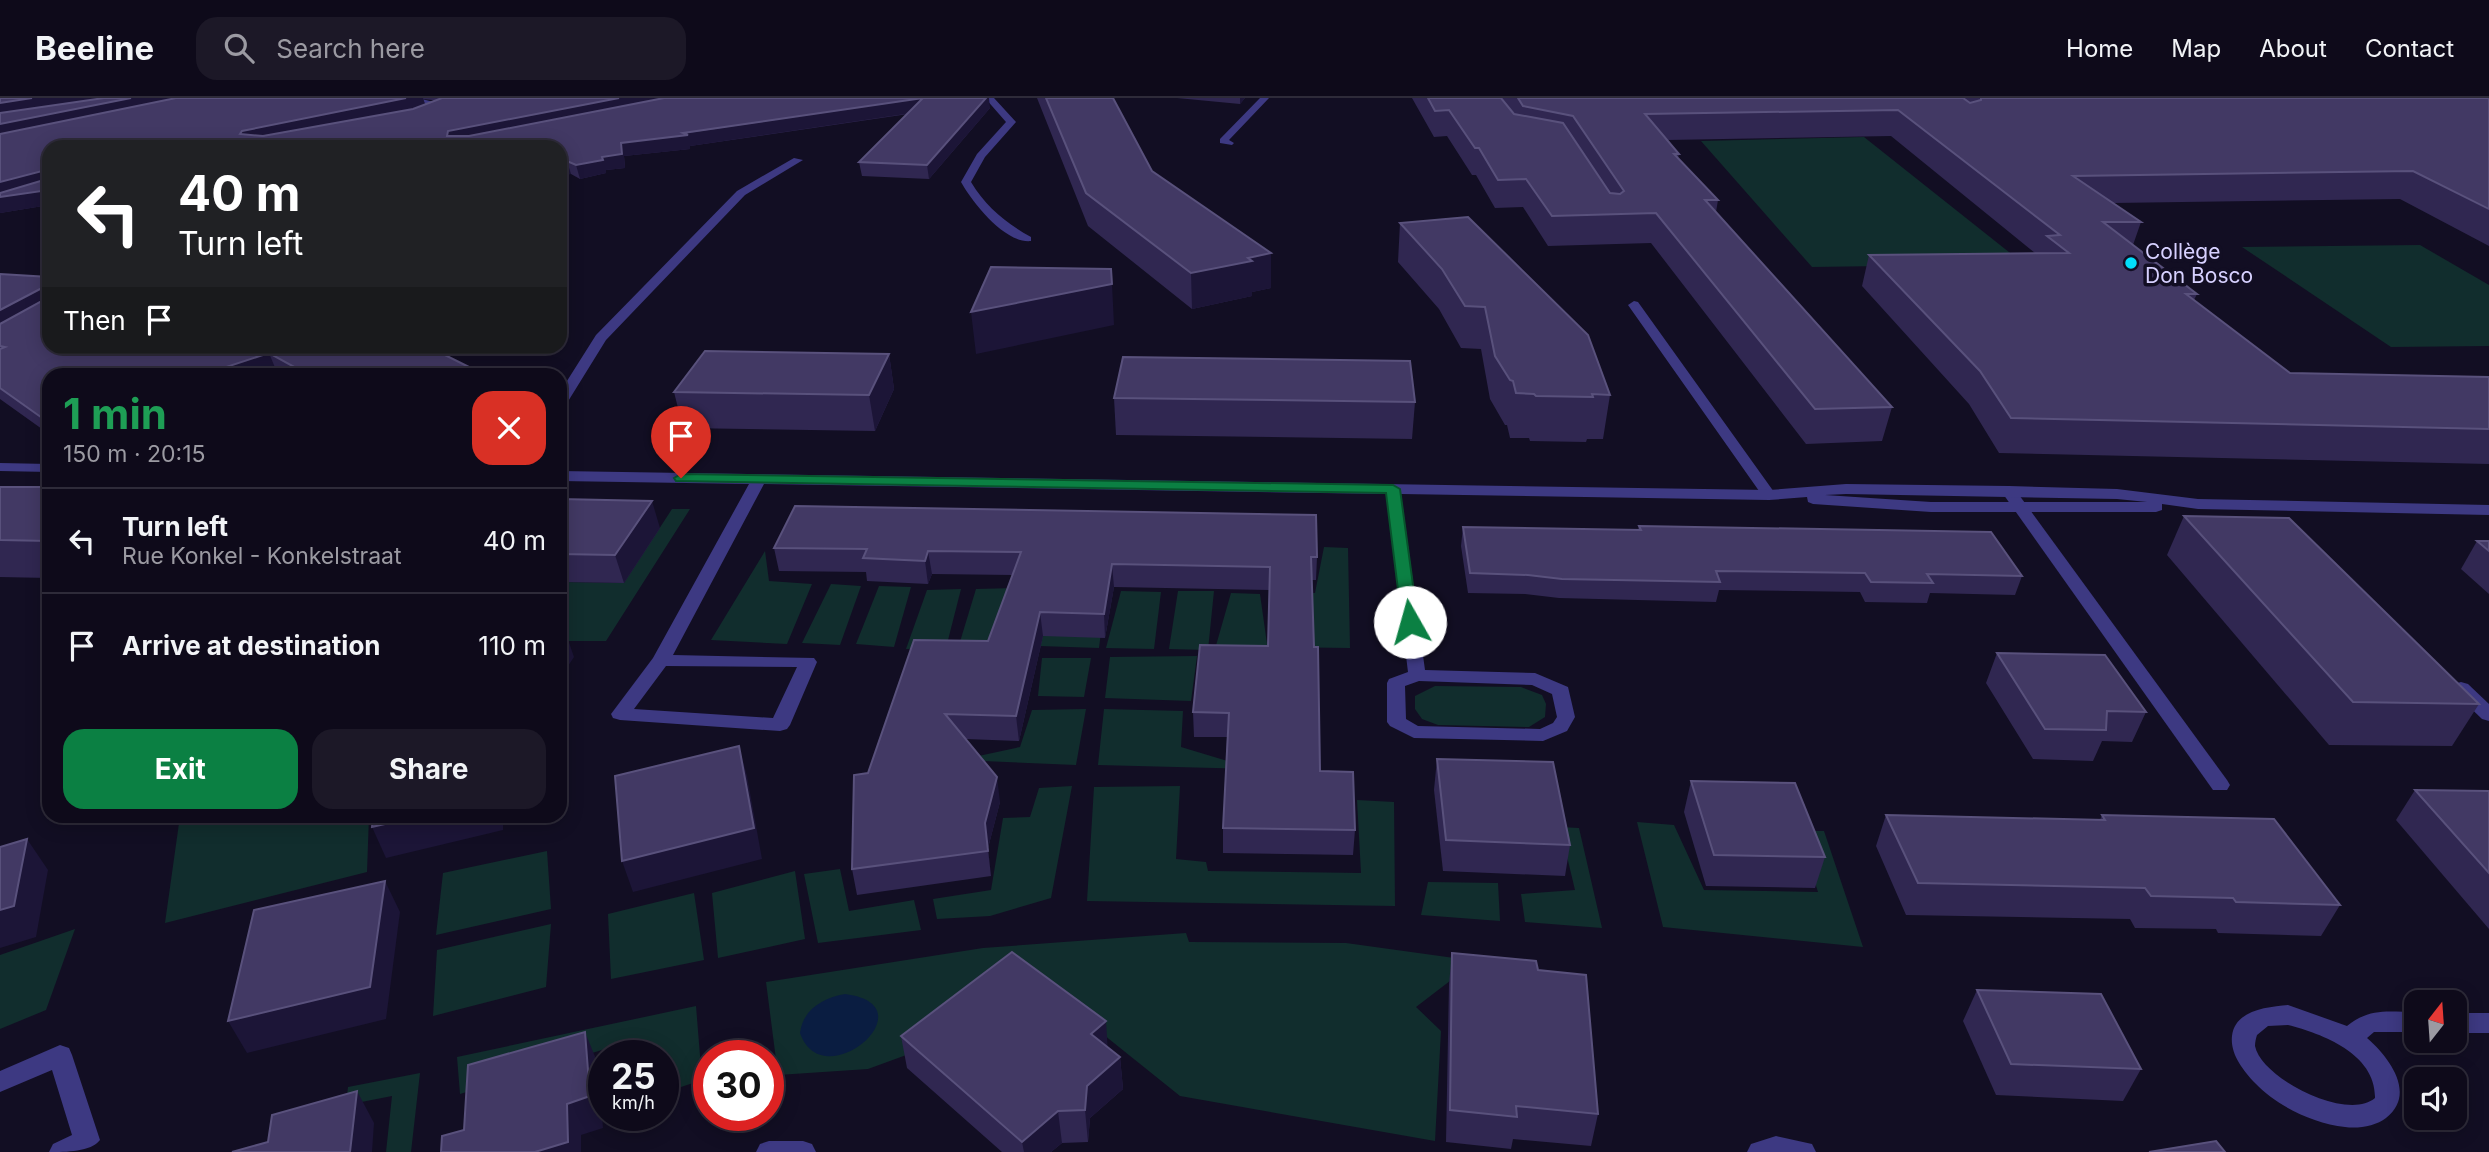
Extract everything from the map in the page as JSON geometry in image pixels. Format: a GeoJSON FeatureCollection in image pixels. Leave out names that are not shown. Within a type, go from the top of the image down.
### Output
{"type":"FeatureCollection","features":[{"type":"Feature","properties":{"kind":"street"},"geometry":{"type":"LineString","coordinates":[[404,98],[449,105],[428,112]]}},
{"type":"Feature","properties":{"kind":"street"},"geometry":{"type":"LineString","coordinates":[[989,98],[1011,122],[981,156],[966,182],[978,203],[1000,225],[1027,239]]}},
{"type":"Feature","properties":{"kind":"street"},"geometry":{"type":"LineString","coordinates":[[1229,143],[1223,141],[1265,98]]}},
{"type":"Feature","properties":{"kind":"street"},"geometry":{"type":"LineString","coordinates":[[567,392],[601,338],[741,192],[798,160]]}},
{"type":"Feature","properties":{"kind":"street"},"geometry":{"type":"LineString","coordinates":[[1634,305],[1769,495]]}},
{"type":"Feature","properties":{"kind":"street"},"geometry":{"type":"LineString","coordinates":[[0,467],[42,468]]}},
{"type":"Feature","properties":{"kind":"street"},"geometry":{"type":"LineString","coordinates":[[567,476],[1769,495],[1853,503],[2022,509],[2130,509],[2198,504],[2489,510]]}},
{"type":"Feature","properties":{"kind":"street"},"geometry":{"type":"LineString","coordinates":[[661,660],[808,662],[780,725],[620,714],[661,660],[759,479]]}},
{"type":"Feature","properties":{"kind":"street"},"geometry":{"type":"LineString","coordinates":[[1393,489],[1417,675]]}},
{"type":"Feature","properties":{"kind":"street"},"geometry":{"type":"LineString","coordinates":[[1769,495],[1846,489],[2009,491],[2117,494],[2198,504]]}},
{"type":"Feature","properties":{"kind":"street"},"geometry":{"type":"LineString","coordinates":[[2009,491],[2220,785]]}},
{"type":"Feature","properties":{"kind":"street"},"geometry":{"type":"LineString","coordinates":[[1417,675],[1535,679],[1560,691],[1566,717],[1560,727],[1544,735],[1414,732],[1398,722],[1396,683],[1417,675]]}},
{"type":"Feature","properties":{"kind":"street"},"geometry":{"type":"LineString","coordinates":[[2452,679],[2489,715]]}},
{"type":"Feature","properties":{"kind":"street"},"geometry":{"type":"LineString","coordinates":[[2288,1015],[2319,1023],[2349,1039],[2373,1059],[2387,1082],[2387,1102],[2372,1115],[2346,1118],[2301,1105],[2263,1078],[2250,1062],[2244,1047],[2244,1034],[2251,1024],[2262,1017],[2288,1015]]}},
{"type":"Feature","properties":{"kind":"street"},"geometry":{"type":"LineString","coordinates":[[2349,1039],[2369,1022],[2404,1022]]}},
{"type":"Feature","properties":{"kind":"street"},"geometry":{"type":"LineString","coordinates":[[2468,1023],[2489,1023]]}},
{"type":"Feature","properties":{"kind":"street"},"geometry":{"type":"LineString","coordinates":[[0,1082],[60,1055],[87,1140],[62,1152]]}},
{"type":"Feature","properties":{"kind":"street"},"geometry":{"type":"LineString","coordinates":[[1760,1152],[1776,1147],[1803,1152]]}},
{"type":"Feature","properties":{"kind":"street"},"geometry":{"type":"LineString","coordinates":[[769,1152],[803,1152]]}},
{"type":"Feature","properties":{"kind":"green space"},"geometry":{"type":"Polygon","coordinates":[[[1864,137],[2024,264],[1812,267],[1701,141],[1864,137]]]}},
{"type":"Feature","properties":{"kind":"green space"},"geometry":{"type":"Polygon","coordinates":[[[2420,245],[2489,285],[2489,346],[2391,347],[2242,247],[2420,245]]]}},
{"type":"Feature","properties":{"kind":"green space"},"geometry":{"type":"Polygon","coordinates":[[[672,509],[690,509],[606,641],[567,641],[567,582],[624,583],[672,509]]]}},
{"type":"Feature","properties":{"kind":"green space"},"geometry":{"type":"Polygon","coordinates":[[[1324,547],[1348,548],[1350,648],[1275,647],[1274,593],[1315,593],[1324,547]]]}},
{"type":"Feature","properties":{"kind":"green space"},"geometry":{"type":"Polygon","coordinates":[[[765,551],[769,581],[812,584],[787,644],[711,640],[765,551]]]}},
{"type":"Feature","properties":{"kind":"green space"},"geometry":{"type":"Polygon","coordinates":[[[831,584],[861,586],[840,645],[802,643],[831,584]]]}},
{"type":"Feature","properties":{"kind":"green space"},"geometry":{"type":"Polygon","coordinates":[[[1054,584],[1107,585],[1099,648],[1039,646],[1054,584]]]}},
{"type":"Feature","properties":{"kind":"green space"},"geometry":{"type":"Polygon","coordinates":[[[879,586],[911,587],[894,647],[856,644],[879,586]]]}},
{"type":"Feature","properties":{"kind":"green space"},"geometry":{"type":"Polygon","coordinates":[[[1016,588],[1026,646],[959,645],[976,589],[1016,588]]]}},
{"type":"Feature","properties":{"kind":"green space"},"geometry":{"type":"Polygon","coordinates":[[[961,589],[946,648],[906,649],[927,590],[961,589]]]}},
{"type":"Feature","properties":{"kind":"green space"},"geometry":{"type":"Polygon","coordinates":[[[1121,591],[1161,592],[1154,649],[1106,648],[1121,591]]]}},
{"type":"Feature","properties":{"kind":"green space"},"geometry":{"type":"Polygon","coordinates":[[[1178,591],[1214,591],[1208,650],[1169,649],[1178,591]]]}},
{"type":"Feature","properties":{"kind":"green space"},"geometry":{"type":"Polygon","coordinates":[[[1231,593],[1260,594],[1268,651],[1215,649],[1231,593]]]}},
{"type":"Feature","properties":{"kind":"green space"},"geometry":{"type":"Polygon","coordinates":[[[1197,656],[1191,701],[1105,698],[1110,657],[1197,656]]]}},
{"type":"Feature","properties":{"kind":"green space"},"geometry":{"type":"Polygon","coordinates":[[[1042,658],[1091,658],[1084,697],[1038,696],[1042,658]]]}},
{"type":"Feature","properties":{"kind":"green space"},"geometry":{"type":"Polygon","coordinates":[[[1435,686],[1521,687],[1542,695],[1546,704],[1545,717],[1529,727],[1438,725],[1422,719],[1415,709],[1415,696],[1435,686]]]}},
{"type":"Feature","properties":{"kind":"green space"},"geometry":{"type":"Polygon","coordinates":[[[1086,709],[1076,765],[960,760],[1020,747],[1032,710],[1086,709]]]}},
{"type":"Feature","properties":{"kind":"green space"},"geometry":{"type":"Polygon","coordinates":[[[1104,709],[1183,711],[1181,747],[1254,769],[1098,765],[1104,709]]]}},
{"type":"Feature","properties":{"kind":"green space"},"geometry":{"type":"Polygon","coordinates":[[[1072,786],[1051,898],[990,916],[937,919],[933,899],[991,890],[1003,818],[1030,817],[1039,788],[1072,786]]]}},
{"type":"Feature","properties":{"kind":"green space"},"geometry":{"type":"Polygon","coordinates":[[[1180,786],[1176,859],[1206,862],[1208,871],[1361,873],[1357,800],[1394,802],[1395,906],[1087,901],[1094,787],[1180,786]]]}},
{"type":"Feature","properties":{"kind":"green space"},"geometry":{"type":"Polygon","coordinates":[[[1637,822],[1674,825],[1704,890],[1818,892],[1799,831],[1824,831],[1863,947],[1663,927],[1637,822]]]}},
{"type":"Feature","properties":{"kind":"green space"},"geometry":{"type":"Polygon","coordinates":[[[179,823],[369,823],[367,872],[165,923],[179,823]]]}},
{"type":"Feature","properties":{"kind":"green space"},"geometry":{"type":"Polygon","coordinates":[[[1560,827],[1579,828],[1602,928],[1525,922],[1521,894],[1575,890],[1560,827]]]}},
{"type":"Feature","properties":{"kind":"green space"},"geometry":{"type":"Polygon","coordinates":[[[547,851],[551,909],[436,935],[443,873],[547,851]]]}},
{"type":"Feature","properties":{"kind":"green space"},"geometry":{"type":"Polygon","coordinates":[[[840,869],[849,911],[914,900],[921,930],[818,943],[804,874],[840,869]]]}},
{"type":"Feature","properties":{"kind":"green space"},"geometry":{"type":"Polygon","coordinates":[[[795,871],[805,939],[718,958],[712,893],[795,871]]]}},
{"type":"Feature","properties":{"kind":"green space"},"geometry":{"type":"Polygon","coordinates":[[[1428,882],[1498,883],[1500,921],[1421,915],[1428,882]]]}},
{"type":"Feature","properties":{"kind":"green space"},"geometry":{"type":"Polygon","coordinates":[[[694,893],[704,960],[611,979],[608,914],[694,893]]]}},
{"type":"Feature","properties":{"kind":"green space"},"geometry":{"type":"Polygon","coordinates":[[[551,924],[546,987],[433,1016],[437,950],[551,924]]]}},
{"type":"Feature","properties":{"kind":"green space"},"geometry":{"type":"Polygon","coordinates":[[[75,929],[46,1010],[0,1029],[0,955],[75,929]]]}},
{"type":"Feature","properties":{"kind":"green space"},"geometry":{"type":"Polygon","coordinates":[[[1186,933],[1189,942],[1346,943],[1476,961],[1416,1007],[1441,1031],[1435,1141],[1180,1096],[1094,1027],[909,1054],[868,1069],[784,1075],[784,1040],[773,1040],[766,982],[983,948],[1186,933]]]}},
{"type":"Feature","properties":{"kind":"green space"},"geometry":{"type":"Polygon","coordinates":[[[696,1006],[699,1040],[693,1040],[693,1083],[679,1088],[679,1040],[588,1040],[588,1054],[460,1094],[457,1057],[696,1006]]]}},
{"type":"Feature","properties":{"kind":"green space"},"geometry":{"type":"Polygon","coordinates":[[[420,1073],[411,1152],[386,1152],[392,1096],[346,1105],[348,1087],[420,1073]]]}},
{"type":"Feature","properties":{"kind":"water"},"geometry":{"type":"Polygon","coordinates":[[[845,994],[869,1002],[878,1014],[875,1029],[864,1042],[847,1053],[829,1056],[812,1051],[800,1033],[805,1017],[815,1006],[829,998],[845,994]]]}},
{"type":"Feature","properties":{"kind":"building"},"geometry":{"type":"Polygon","coordinates":[[[0,98],[32,98],[0,103],[0,98]]]}},
{"type":"Feature","properties":{"kind":"building"},"geometry":{"type":"Polygon","coordinates":[[[104,98],[131,98],[0,124],[0,113],[104,98]]]}},
{"type":"Feature","properties":{"kind":"building"},"geometry":{"type":"Polygon","coordinates":[[[176,98],[406,98],[242,131],[240,134],[263,136],[413,109],[442,98],[619,98],[448,131],[447,136],[469,136],[664,98],[923,98],[621,143],[622,154],[576,165],[567,161],[567,140],[42,140],[42,171],[0,182],[0,134],[176,98]]]}},
{"type":"Feature","properties":{"kind":"building"},"geometry":{"type":"Polygon","coordinates":[[[923,98],[986,98],[927,165],[859,162],[923,98]]]}},
{"type":"Feature","properties":{"kind":"building"},"geometry":{"type":"Polygon","coordinates":[[[1046,98],[1113,98],[1152,171],[1271,253],[1248,258],[1252,261],[1191,273],[1086,193],[1046,98]]]}},
{"type":"Feature","properties":{"kind":"building"},"geometry":{"type":"Polygon","coordinates":[[[1428,98],[1501,98],[1514,114],[1563,123],[1610,193],[1620,194],[1624,191],[1573,116],[1523,106],[1518,98],[1963,98],[1970,103],[1981,98],[2489,98],[2489,209],[2413,171],[2073,176],[2141,222],[2103,222],[2197,294],[2186,294],[2290,373],[2489,377],[2489,429],[2011,418],[1980,371],[1869,255],[2069,253],[2047,236],[2060,235],[1898,110],[1645,114],[1679,154],[1674,154],[1718,200],[1705,200],[1892,407],[1815,409],[1656,213],[1552,216],[1526,179],[1498,180],[1479,148],[1475,148],[1449,110],[1435,111],[1428,98]]]}},
{"type":"Feature","properties":{"kind":"building"},"geometry":{"type":"Polygon","coordinates":[[[42,181],[42,191],[0,197],[0,193],[42,181]]]}},
{"type":"Feature","properties":{"kind":"building"},"geometry":{"type":"Polygon","coordinates":[[[1468,217],[1588,335],[1610,395],[1536,396],[1516,393],[1513,381],[1495,356],[1485,307],[1465,306],[1442,269],[1400,223],[1468,217]]]}},
{"type":"Feature","properties":{"kind":"building"},"geometry":{"type":"Polygon","coordinates":[[[991,267],[1111,269],[1112,284],[971,312],[991,267]]]}},
{"type":"Feature","properties":{"kind":"building"},"geometry":{"type":"Polygon","coordinates":[[[0,274],[42,277],[42,288],[0,310],[0,274]]]}},
{"type":"Feature","properties":{"kind":"building"},"geometry":{"type":"Polygon","coordinates":[[[42,301],[42,354],[266,354],[223,368],[42,368],[42,418],[0,388],[0,349],[5,347],[0,346],[0,324],[42,301]]]}},
{"type":"Feature","properties":{"kind":"building"},"geometry":{"type":"Polygon","coordinates":[[[705,351],[889,354],[869,395],[674,392],[705,351]]]}},
{"type":"Feature","properties":{"kind":"building"},"geometry":{"type":"Polygon","coordinates":[[[271,354],[443,354],[471,368],[296,368],[271,354]]]}},
{"type":"Feature","properties":{"kind":"building"},"geometry":{"type":"Polygon","coordinates":[[[1123,357],[1410,361],[1415,402],[1114,398],[1123,357]]]}},
{"type":"Feature","properties":{"kind":"building"},"geometry":{"type":"Polygon","coordinates":[[[0,487],[42,487],[42,541],[0,540],[0,487]]]}},
{"type":"Feature","properties":{"kind":"building"},"geometry":{"type":"Polygon","coordinates":[[[567,499],[652,501],[615,555],[567,554],[567,499]]]}},
{"type":"Feature","properties":{"kind":"building"},"geometry":{"type":"Polygon","coordinates":[[[795,506],[1316,515],[1317,557],[1311,557],[1314,647],[1318,647],[1320,771],[1353,772],[1355,830],[1223,828],[1229,713],[1193,712],[1200,645],[1268,646],[1270,567],[1112,564],[1104,614],[1040,612],[1016,716],[945,714],[997,777],[985,823],[988,851],[852,869],[854,775],[868,773],[914,640],[988,641],[1021,552],[928,551],[925,561],[863,558],[867,549],[774,548],[795,506]]]}},
{"type":"Feature","properties":{"kind":"building"},"geometry":{"type":"Polygon","coordinates":[[[2184,516],[2289,518],[2479,704],[2353,702],[2184,516]]]}},
{"type":"Feature","properties":{"kind":"building"},"geometry":{"type":"Polygon","coordinates":[[[1639,526],[1991,532],[2022,576],[1927,574],[1933,583],[1871,582],[1865,573],[1716,571],[1720,582],[1562,579],[1470,573],[1463,527],[1641,530],[1639,526]]]}},
{"type":"Feature","properties":{"kind":"building"},"geometry":{"type":"Polygon","coordinates":[[[2477,541],[2489,541],[2489,551],[2477,541]]]}},
{"type":"Feature","properties":{"kind":"building"},"geometry":{"type":"Polygon","coordinates":[[[1997,653],[2105,655],[2146,712],[2107,711],[2106,730],[2045,729],[1997,653]]]}},
{"type":"Feature","properties":{"kind":"building"},"geometry":{"type":"Polygon","coordinates":[[[739,746],[754,828],[622,861],[615,776],[739,746]]]}},
{"type":"Feature","properties":{"kind":"building"},"geometry":{"type":"Polygon","coordinates":[[[1437,759],[1553,762],[1570,845],[1446,840],[1437,759]]]}},
{"type":"Feature","properties":{"kind":"building"},"geometry":{"type":"Polygon","coordinates":[[[1691,781],[1795,783],[1825,857],[1714,855],[1691,781]]]}},
{"type":"Feature","properties":{"kind":"building"},"geometry":{"type":"Polygon","coordinates":[[[2415,790],[2489,791],[2489,873],[2415,790]]]}},
{"type":"Feature","properties":{"kind":"building"},"geometry":{"type":"Polygon","coordinates":[[[1886,815],[2105,820],[2102,815],[2274,819],[2340,905],[2151,896],[2145,888],[1918,883],[1886,815]]]}},
{"type":"Feature","properties":{"kind":"building"},"geometry":{"type":"Polygon","coordinates":[[[372,823],[389,823],[372,827],[372,823]]]}},
{"type":"Feature","properties":{"kind":"building"},"geometry":{"type":"Polygon","coordinates":[[[27,839],[14,906],[0,910],[0,847],[27,839]]]}},
{"type":"Feature","properties":{"kind":"building"},"geometry":{"type":"Polygon","coordinates":[[[385,881],[370,987],[228,1021],[254,910],[385,881]]]}},
{"type":"Feature","properties":{"kind":"building"},"geometry":{"type":"Polygon","coordinates":[[[1012,952],[1106,1021],[1091,1034],[1120,1057],[1087,1086],[1085,1110],[1058,1111],[1022,1142],[901,1036],[1012,952]]]}},
{"type":"Feature","properties":{"kind":"building"},"geometry":{"type":"Polygon","coordinates":[[[1452,953],[1536,961],[1538,970],[1586,975],[1598,1114],[1516,1106],[1517,1117],[1450,1110],[1452,953]]]}},
{"type":"Feature","properties":{"kind":"building"},"geometry":{"type":"Polygon","coordinates":[[[1977,990],[2101,994],[2141,1069],[2011,1064],[1977,990]]]}},
{"type":"Feature","properties":{"kind":"building"},"geometry":{"type":"Polygon","coordinates":[[[585,1032],[588,1097],[567,1104],[568,1142],[535,1152],[441,1152],[442,1136],[464,1130],[468,1065],[585,1032]]]}},
{"type":"Feature","properties":{"kind":"building"},"geometry":{"type":"Polygon","coordinates":[[[357,1091],[350,1152],[232,1152],[268,1142],[272,1115],[357,1091]]]}},
{"type":"Feature","properties":{"kind":"building"},"geometry":{"type":"Polygon","coordinates":[[[2216,1141],[2225,1152],[2149,1152],[2216,1141]]]}},
{"type":"Feature","properties":{"kind":"place","name":"Collège Don Bosco"},"geometry":{"type":"Point","coordinates":[2131,263]}},
{"type":"Feature","properties":{"kind":"route"},"geometry":{"type":"LineString","coordinates":[[681,478],[1393,489],[1410,622]]}}]}
